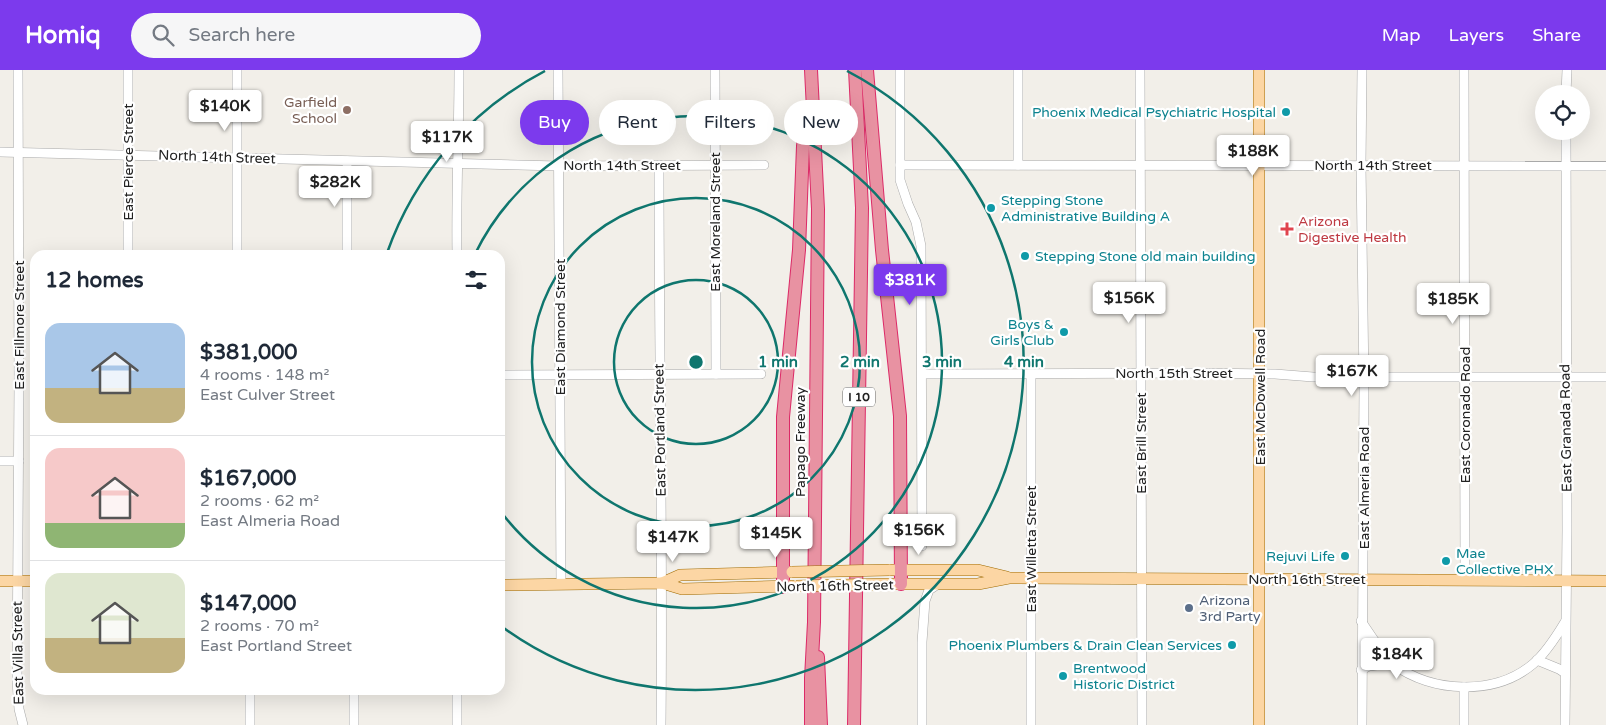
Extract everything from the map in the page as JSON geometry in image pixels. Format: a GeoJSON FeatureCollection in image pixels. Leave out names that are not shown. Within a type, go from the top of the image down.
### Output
{"type":"FeatureCollection","features":[{"type":"Feature","properties":{"kind":"highway","name":"I 10"},"geometry":{"type":"LineString","coordinates":[[854,725],[862,226],[855,70]]}},
{"type":"Feature","properties":{"kind":"highway"},"geometry":{"type":"LineString","coordinates":[[867,70],[882,250],[900,416],[895,584]]}},
{"type":"Feature","properties":{"kind":"highway"},"geometry":{"type":"LineString","coordinates":[[789,586],[787,572],[784,398],[799,250],[803,146],[812,76]]}},
{"type":"Feature","properties":{"kind":"highway","name":"Papago Freeway"},"geometry":{"type":"LineString","coordinates":[[811,725],[814,622],[818,209],[812,76]]}},
{"type":"Feature","properties":{"kind":"highway"},"geometry":{"type":"LineString","coordinates":[[814,622],[820,673],[821,725]]}},
{"type":"Feature","properties":{"kind":"main road","name":"East McDowell Road"},"geometry":{"type":"LineString","coordinates":[[1259,70],[1259,725]]}},
{"type":"Feature","properties":{"kind":"main road","name":"North 16th Street"},"geometry":{"type":"LineString","coordinates":[[662,583],[680,575],[895,570],[978,570],[1008,578]]}},
{"type":"Feature","properties":{"kind":"main road","name":"North 16th Street"},"geometry":{"type":"LineString","coordinates":[[505,585],[662,583],[682,589],[978,584],[1008,578],[1606,581]]}},
{"type":"Feature","properties":{"kind":"main road"},"geometry":{"type":"LineString","coordinates":[[0,581],[30,581]]}},
{"type":"Feature","properties":{"kind":"street","name":"East Fillmore Street"},"geometry":{"type":"LineString","coordinates":[[17,581],[19,461],[18,70]]}},
{"type":"Feature","properties":{"kind":"street","name":"East Pierce Street"},"geometry":{"type":"LineString","coordinates":[[128,70],[128,250]]}},
{"type":"Feature","properties":{"kind":"street"},"geometry":{"type":"LineString","coordinates":[[237,70],[237,250]]}},
{"type":"Feature","properties":{"kind":"street"},"geometry":{"type":"LineString","coordinates":[[457,250],[456,175],[458,164],[459,70]]}},
{"type":"Feature","properties":{"kind":"street","name":"East Diamond Street"},"geometry":{"type":"LineString","coordinates":[[558,70],[561,584]]}},
{"type":"Feature","properties":{"kind":"street","name":"East Moreland Street"},"geometry":{"type":"LineString","coordinates":[[715,70],[716,374]]}},
{"type":"Feature","properties":{"kind":"street"},"geometry":{"type":"LineString","coordinates":[[900,70],[900,180],[920,237],[922,546]]}},
{"type":"Feature","properties":{"kind":"street"},"geometry":{"type":"LineString","coordinates":[[1018,70],[1018,165]]}},
{"type":"Feature","properties":{"kind":"street","name":"East Brill Street"},"geometry":{"type":"LineString","coordinates":[[1140,70],[1142,725]]}},
{"type":"Feature","properties":{"kind":"street","name":"East Almeria Road"},"geometry":{"type":"LineString","coordinates":[[1362,70],[1361,166],[1364,376],[1361,621],[1362,725]]}},
{"type":"Feature","properties":{"kind":"street","name":"East Coronado Road"},"geometry":{"type":"LineString","coordinates":[[1464,70],[1465,580]]}},
{"type":"Feature","properties":{"kind":"street"},"geometry":{"type":"LineString","coordinates":[[1566,85],[1567,70]]}},
{"type":"Feature","properties":{"kind":"street","name":"East Granada Road"},"geometry":{"type":"LineString","coordinates":[[1565,725],[1566,140]]}},
{"type":"Feature","properties":{"kind":"street","name":"North 14th Street"},"geometry":{"type":"LineString","coordinates":[[0,152],[559,166],[764,165]]}},
{"type":"Feature","properties":{"kind":"street"},"geometry":{"type":"LineString","coordinates":[[347,161],[347,250]]}},
{"type":"Feature","properties":{"kind":"street","name":"East Portland Street"},"geometry":{"type":"LineString","coordinates":[[659,165],[662,583],[661,725]]}},
{"type":"Feature","properties":{"kind":"street","name":"North 14th Street"},"geometry":{"type":"LineString","coordinates":[[900,165],[1606,166]]}},
{"type":"Feature","properties":{"kind":"street","name":"North 15th Street"},"geometry":{"type":"LineString","coordinates":[[922,374],[1141,373],[1260,374],[1313,377],[1606,378]]}},
{"type":"Feature","properties":{"kind":"street"},"geometry":{"type":"LineString","coordinates":[[505,375],[761,374]]}},
{"type":"Feature","properties":{"kind":"street","name":"East Willetta Street"},"geometry":{"type":"LineString","coordinates":[[1031,374],[1031,725]]}},
{"type":"Feature","properties":{"kind":"street"},"geometry":{"type":"LineString","coordinates":[[0,461],[19,461]]}},
{"type":"Feature","properties":{"kind":"street","name":"East Villa Street"},"geometry":{"type":"LineString","coordinates":[[17,581],[17,681],[19,709],[23,725]]}},
{"type":"Feature","properties":{"kind":"street"},"geometry":{"type":"LineString","coordinates":[[922,725],[922,642],[925,601],[929,590],[938,584]]}},
{"type":"Feature","properties":{"kind":"street"},"geometry":{"type":"LineString","coordinates":[[1361,621],[1392,663],[1428,682],[1464,687],[1486,685],[1522,672],[1552,644],[1565,622]]}},
{"type":"Feature","properties":{"kind":"street"},"geometry":{"type":"LineString","coordinates":[[1537,660],[1565,673]]}},
{"type":"Feature","properties":{"kind":"street"},"geometry":{"type":"LineString","coordinates":[[1361,670],[1369,666],[1392,663]]}},
{"type":"Feature","properties":{"kind":"street"},"geometry":{"type":"LineString","coordinates":[[1464,687],[1464,725]]}},
{"type":"Feature","properties":{"kind":"street"},"geometry":{"type":"LineString","coordinates":[[250,695],[250,725]]}},
{"type":"Feature","properties":{"kind":"street"},"geometry":{"type":"LineString","coordinates":[[354,695],[354,725]]}},
{"type":"Feature","properties":{"kind":"street"},"geometry":{"type":"LineString","coordinates":[[456,725],[457,695]]}},
{"type":"Feature","properties":{"kind":"place","name":"Garfield School"},"geometry":{"type":"Point","coordinates":[347,110]}},
{"type":"Feature","properties":{"kind":"place","name":"Phoenix Medical Psychiatric Hospital"},"geometry":{"type":"Point","coordinates":[1286,112]}},
{"type":"Feature","properties":{"kind":"place","name":"Stepping Stone Administrative Building A"},"geometry":{"type":"Point","coordinates":[991,208]}},
{"type":"Feature","properties":{"kind":"place","name":"Arizona Digestive Health"},"geometry":{"type":"Point","coordinates":[1287,229]}},
{"type":"Feature","properties":{"kind":"place","name":"Stepping Stone old main building"},"geometry":{"type":"Point","coordinates":[1025,256]}},
{"type":"Feature","properties":{"kind":"place","name":"Boys & Girls Club"},"geometry":{"type":"Point","coordinates":[1064,332]}},
{"type":"Feature","properties":{"kind":"place","name":"Rejuvi Life"},"geometry":{"type":"Point","coordinates":[1345,556]}},
{"type":"Feature","properties":{"kind":"place","name":"Mae Collective PHX"},"geometry":{"type":"Point","coordinates":[1446,561]}},
{"type":"Feature","properties":{"kind":"place","name":"Arizona 3rd Party"},"geometry":{"type":"Point","coordinates":[1189,608]}},
{"type":"Feature","properties":{"kind":"place","name":"Phoenix Plumbers & Drain Clean Services"},"geometry":{"type":"Point","coordinates":[1232,645]}},
{"type":"Feature","properties":{"kind":"place","name":"Brentwood Historic District"},"geometry":{"type":"Point","coordinates":[1063,676]}}]}
